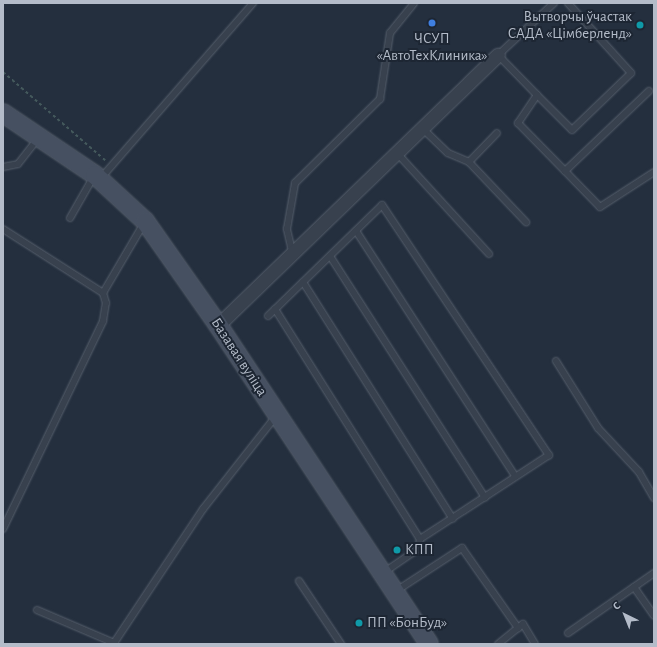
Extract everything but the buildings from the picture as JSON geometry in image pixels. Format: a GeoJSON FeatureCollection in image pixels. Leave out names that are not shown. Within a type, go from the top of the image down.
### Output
{"type":"FeatureCollection","features":[{"type":"Feature","properties":{"kind":"street"},"geometry":{"type":"LineString","coordinates":[[218,325],[498,55]]}},
{"type":"Feature","properties":{"kind":"street","name":"Базавая вуліца"},"geometry":{"type":"LineString","coordinates":[[3,113],[39,137],[102,173],[145,221],[218,325],[429,644]]}},
{"type":"Feature","properties":{"kind":"lane"},"geometry":{"type":"LineString","coordinates":[[70,218],[102,173],[253,3]]}},
{"type":"Feature","properties":{"kind":"lane"},"geometry":{"type":"LineString","coordinates":[[292,252],[286,229],[295,183],[380,99],[390,33],[414,3]]}},
{"type":"Feature","properties":{"kind":"lane"},"geometry":{"type":"LineString","coordinates":[[554,3],[498,55],[572,130],[632,74],[568,3]]}},
{"type":"Feature","properties":{"kind":"lane"},"geometry":{"type":"LineString","coordinates":[[565,171],[649,91]]}},
{"type":"Feature","properties":{"kind":"lane"},"geometry":{"type":"LineString","coordinates":[[537,95],[518,122],[600,207],[654,172]]}},
{"type":"Feature","properties":{"kind":"lane"},"geometry":{"type":"LineString","coordinates":[[422,128],[448,154],[469,162],[526,222]]}},
{"type":"Feature","properties":{"kind":"lane"},"geometry":{"type":"LineString","coordinates":[[469,162],[497,133]]}},
{"type":"Feature","properties":{"kind":"lane"},"geometry":{"type":"LineString","coordinates":[[3,167],[18,164],[39,137]]}},
{"type":"Feature","properties":{"kind":"lane"},"geometry":{"type":"LineString","coordinates":[[396,152],[489,254]]}},
{"type":"Feature","properties":{"kind":"lane"},"geometry":{"type":"LineString","coordinates":[[268,316],[382,204],[549,455],[515,476],[453,519],[420,539]]}},
{"type":"Feature","properties":{"kind":"lane"},"geometry":{"type":"LineString","coordinates":[[103,293],[145,221]]}},
{"type":"Feature","properties":{"kind":"lane"},"geometry":{"type":"LineString","coordinates":[[3,229],[103,293],[106,303],[103,321],[3,529]]}},
{"type":"Feature","properties":{"kind":"lane"},"geometry":{"type":"LineString","coordinates":[[356,231],[515,476]]}},
{"type":"Feature","properties":{"kind":"lane"},"geometry":{"type":"LineString","coordinates":[[330,256],[485,497]]}},
{"type":"Feature","properties":{"kind":"lane"},"geometry":{"type":"LineString","coordinates":[[303,282],[453,519]]}},
{"type":"Feature","properties":{"kind":"lane"},"geometry":{"type":"LineString","coordinates":[[275,309],[420,539],[418,549],[382,574]]}},
{"type":"Feature","properties":{"kind":"lane"},"geometry":{"type":"LineString","coordinates":[[556,361],[598,428],[639,472],[654,498]]}},
{"type":"Feature","properties":{"kind":"lane"},"geometry":{"type":"LineString","coordinates":[[37,610],[114,643],[203,509],[277,415]]}},
{"type":"Feature","properties":{"kind":"lane"},"geometry":{"type":"LineString","coordinates":[[394,592],[462,548],[518,628]]}},
{"type":"Feature","properties":{"kind":"lane"},"geometry":{"type":"LineString","coordinates":[[568,633],[654,573]]}},
{"type":"Feature","properties":{"kind":"lane"},"geometry":{"type":"LineString","coordinates":[[299,581],[340,644]]}},
{"type":"Feature","properties":{"kind":"lane"},"geometry":{"type":"LineString","coordinates":[[634,587],[654,616]]}},
{"type":"Feature","properties":{"kind":"lane"},"geometry":{"type":"LineString","coordinates":[[498,644],[523,624],[536,644]]}},
{"type":"Feature","properties":{"kind":"path"},"geometry":{"type":"LineString","coordinates":[[3,72],[102,173]]}},
{"type":"Feature","properties":{"kind":"place","name":"ЧСУП «АвтоТехКлиника»"},"geometry":{"type":"Point","coordinates":[432,23]}},
{"type":"Feature","properties":{"kind":"place","name":"Вытворчы ўчастак САДА «Цімберленд»"},"geometry":{"type":"Point","coordinates":[640,25]}},
{"type":"Feature","properties":{"kind":"place","name":"КПП"},"geometry":{"type":"Point","coordinates":[397,550]}},
{"type":"Feature","properties":{"kind":"place","name":"ПП «БонБуд»"},"geometry":{"type":"Point","coordinates":[359,623]}}]}
